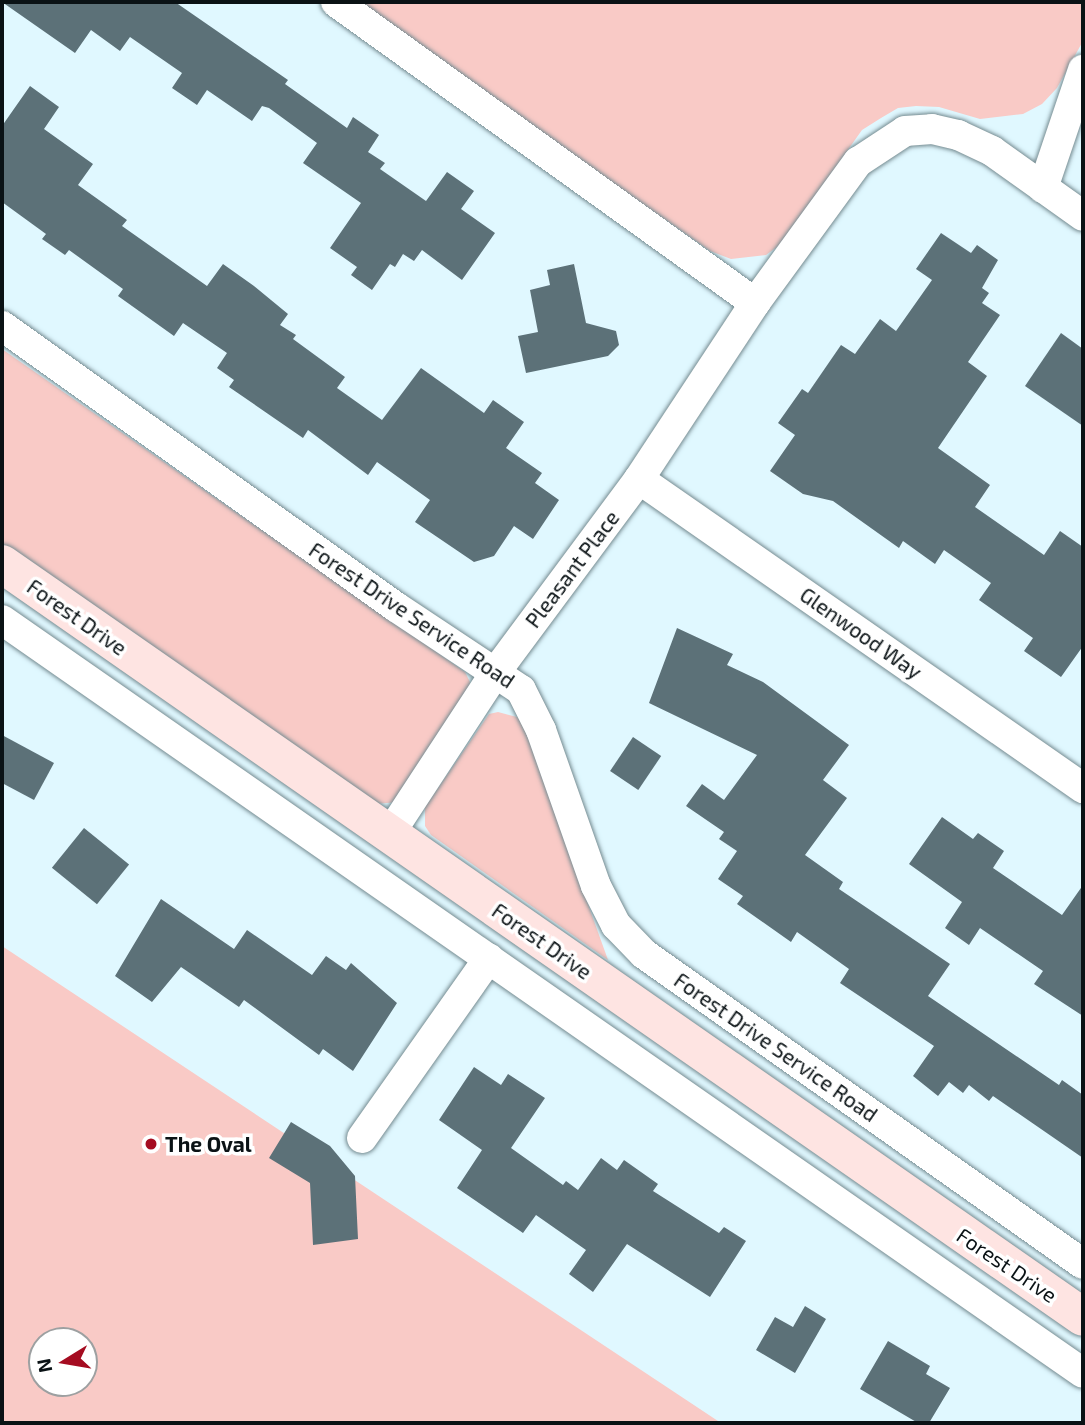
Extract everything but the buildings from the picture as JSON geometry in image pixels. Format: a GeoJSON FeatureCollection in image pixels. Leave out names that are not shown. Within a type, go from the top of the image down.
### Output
{"type":"FeatureCollection","features":[{"type":"Feature","properties":{"kind":"main road","name":"Forest Drive"},"geometry":{"type":"LineString","coordinates":[[2,564],[1083,1317]]}},
{"type":"Feature","properties":{"kind":"street"},"geometry":{"type":"LineString","coordinates":[[336,2],[755,303]]}},
{"type":"Feature","properties":{"kind":"street"},"geometry":{"type":"LineString","coordinates":[[1043,188],[1083,70]]}},
{"type":"Feature","properties":{"kind":"street","name":"Pleasant Place"},"geometry":{"type":"LineString","coordinates":[[389,835],[495,673],[639,479],[755,303],[858,162],[905,131],[933,129],[958,135],[992,151],[1083,215]]}},
{"type":"Feature","properties":{"kind":"street","name":"Forest Drive Service Road"},"geometry":{"type":"LineString","coordinates":[[2,326],[521,690],[541,730],[596,886],[616,925],[644,954],[1083,1264]]}},
{"type":"Feature","properties":{"kind":"street","name":"Glenwood Way"},"geometry":{"type":"LineString","coordinates":[[639,479],[1083,788]]}},
{"type":"Feature","properties":{"kind":"street"},"geometry":{"type":"LineString","coordinates":[[2,620],[1083,1373]]}},
{"type":"Feature","properties":{"kind":"street"},"geometry":{"type":"LineString","coordinates":[[362,1138],[489,958]]}},
{"type":"Feature","properties":{"kind":"shaded area"},"geometry":{"type":"Polygon","coordinates":[[[354,2],[1083,2],[1083,41],[1057,88],[1042,104],[1023,114],[980,119],[939,107],[916,106],[898,108],[881,118],[862,130],[781,244],[766,255],[731,259],[710,251],[354,2]]]}},
{"type":"Feature","properties":{"kind":"shaded area"},"geometry":{"type":"Polygon","coordinates":[[[2,349],[465,672],[470,682],[469,698],[399,802],[375,804],[2,543],[2,349]]]}},
{"type":"Feature","properties":{"kind":"shaded area"},"geometry":{"type":"Polygon","coordinates":[[[498,712],[517,717],[524,726],[608,960],[431,835],[425,826],[425,807],[489,714],[498,712]]]}},
{"type":"Feature","properties":{"kind":"shaded area","name":"The Oval"},"geometry":{"type":"Polygon","coordinates":[[[2,946],[721,1423],[2,1423],[2,946]]]}},
{"type":"Feature","properties":{"kind":"place","name":"The Oval"},"geometry":{"type":"Point","coordinates":[151,1144]}}]}
